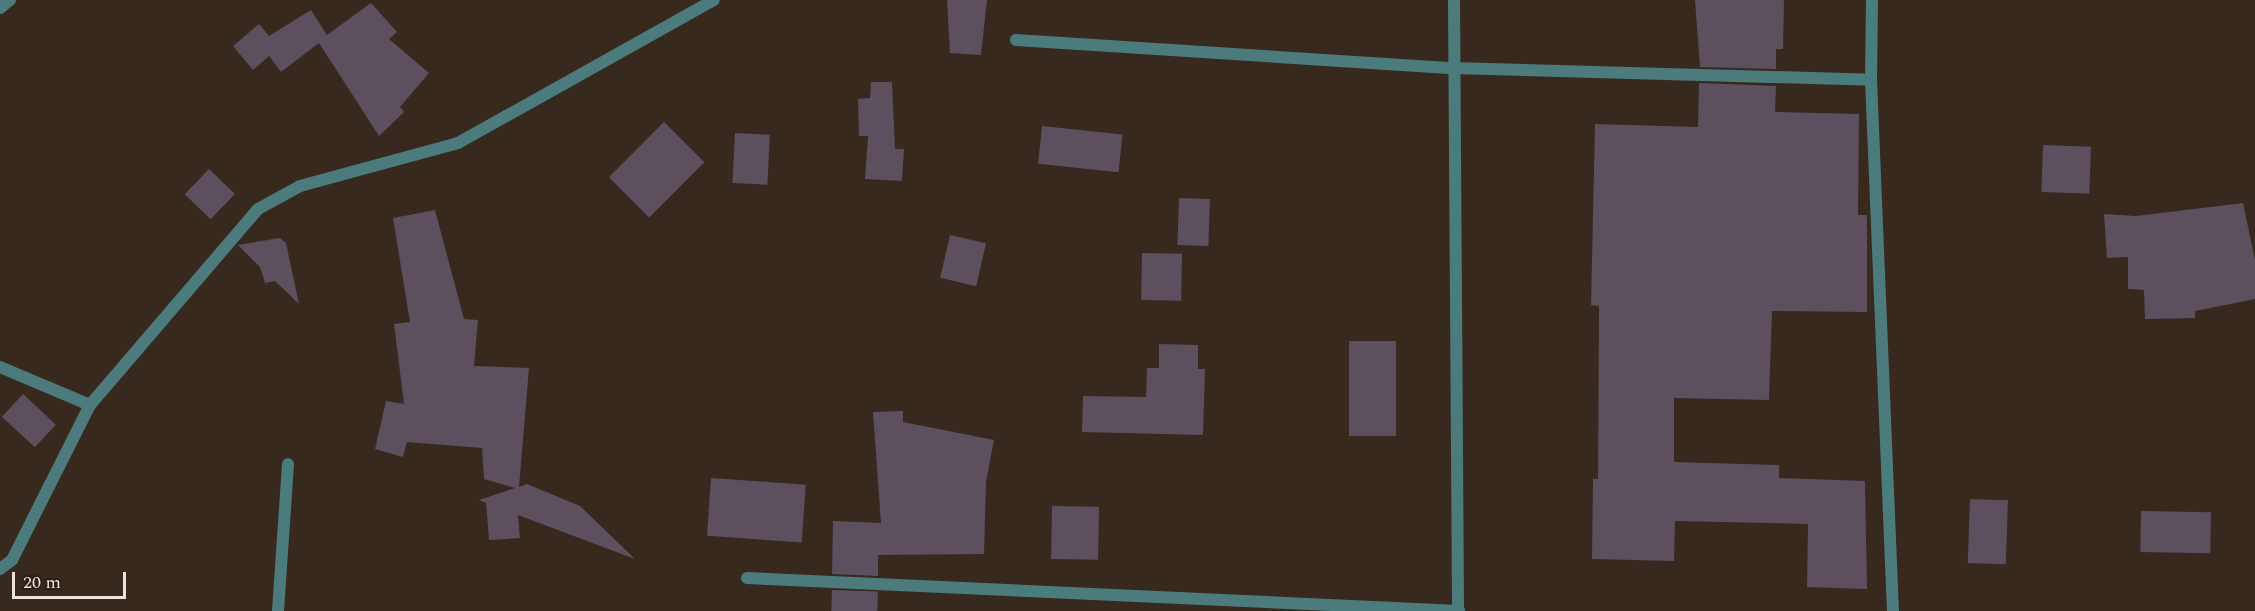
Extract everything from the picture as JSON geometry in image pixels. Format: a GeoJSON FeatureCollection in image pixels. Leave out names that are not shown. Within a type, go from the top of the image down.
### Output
{"type":"FeatureCollection","features":[{"type":"Feature","properties":{"kind":"street"},"geometry":{"type":"LineString","coordinates":[[0,8],[10,0]]}},
{"type":"Feature","properties":{"kind":"street"},"geometry":{"type":"LineString","coordinates":[[0,569],[12,560],[90,405],[258,209],[300,186],[458,143],[714,0]]}},
{"type":"Feature","properties":{"kind":"street"},"geometry":{"type":"LineString","coordinates":[[747,578],[1458,611],[1460,346],[1452,68],[1454,0]]}},
{"type":"Feature","properties":{"kind":"street"},"geometry":{"type":"LineString","coordinates":[[1872,0],[1871,80],[1893,611]]}},
{"type":"Feature","properties":{"kind":"street"},"geometry":{"type":"LineString","coordinates":[[1016,40],[1452,68],[1871,80]]}},
{"type":"Feature","properties":{"kind":"street"},"geometry":{"type":"LineString","coordinates":[[0,368],[90,405]]}},
{"type":"Feature","properties":{"kind":"street"},"geometry":{"type":"LineString","coordinates":[[279,611],[288,464]]}},
{"type":"Feature","properties":{"kind":"building"},"geometry":{"type":"Polygon","coordinates":[[[947,0],[987,0],[981,55],[950,53],[947,0]]]}},
{"type":"Feature","properties":{"kind":"building"},"geometry":{"type":"Polygon","coordinates":[[[1695,0],[1784,0],[1783,49],[1776,49],[1776,69],[1700,67],[1695,0]]]}},
{"type":"Feature","properties":{"kind":"building"},"geometry":{"type":"Polygon","coordinates":[[[371,3],[397,32],[389,39],[429,73],[400,107],[404,112],[379,136],[319,43],[281,72],[269,56],[253,70],[233,46],[259,24],[269,36],[311,10],[327,35],[371,3]]]}},
{"type":"Feature","properties":{"kind":"building"},"geometry":{"type":"Polygon","coordinates":[[[871,82],[892,82],[895,149],[904,149],[902,181],[865,179],[868,136],[859,136],[858,99],[870,98],[871,82]]]}},
{"type":"Feature","properties":{"kind":"building"},"geometry":{"type":"Polygon","coordinates":[[[1699,83],[1776,86],[1775,112],[1859,114],[1858,215],[1867,215],[1867,312],[1772,311],[1769,400],[1674,398],[1674,462],[1779,465],[1779,478],[1865,481],[1867,589],[1807,587],[1808,524],[1675,521],[1674,561],[1592,559],[1593,479],[1598,479],[1599,306],[1591,305],[1595,124],[1698,127],[1699,83]]]}},
{"type":"Feature","properties":{"kind":"building"},"geometry":{"type":"Polygon","coordinates":[[[664,122],[704,162],[649,217],[609,177],[664,122]]]}},
{"type":"Feature","properties":{"kind":"building"},"geometry":{"type":"Polygon","coordinates":[[[1042,126],[1123,134],[1119,172],[1038,164],[1042,126]]]}},
{"type":"Feature","properties":{"kind":"building"},"geometry":{"type":"Polygon","coordinates":[[[735,133],[770,135],[767,185],[732,183],[735,133]]]}},
{"type":"Feature","properties":{"kind":"building"},"geometry":{"type":"Polygon","coordinates":[[[2043,145],[2091,147],[2089,194],[2041,192],[2043,145]]]}},
{"type":"Feature","properties":{"kind":"building"},"geometry":{"type":"Polygon","coordinates":[[[209,169],[235,194],[211,219],[185,194],[209,169]]]}},
{"type":"Feature","properties":{"kind":"building"},"geometry":{"type":"Polygon","coordinates":[[[1179,198],[1210,199],[1208,246],[1177,245],[1179,198]]]}},
{"type":"Feature","properties":{"kind":"building"},"geometry":{"type":"Polygon","coordinates":[[[2243,203],[2255,260],[2255,299],[2195,311],[2195,318],[2145,319],[2144,290],[2128,289],[2128,257],[2107,258],[2104,214],[2136,216],[2243,203]]]}},
{"type":"Feature","properties":{"kind":"building"},"geometry":{"type":"Polygon","coordinates":[[[435,210],[464,319],[478,320],[474,366],[529,368],[519,487],[527,484],[580,506],[635,559],[518,515],[520,538],[489,540],[486,503],[479,500],[515,488],[484,479],[482,448],[407,442],[403,457],[375,449],[386,401],[404,404],[394,324],[410,322],[393,218],[435,210]]]}},
{"type":"Feature","properties":{"kind":"building"},"geometry":{"type":"Polygon","coordinates":[[[950,235],[986,243],[976,286],[940,278],[950,235]]]}},
{"type":"Feature","properties":{"kind":"building"},"geometry":{"type":"Polygon","coordinates":[[[280,238],[286,243],[299,304],[275,281],[265,283],[260,267],[238,245],[280,238]]]}},
{"type":"Feature","properties":{"kind":"building"},"geometry":{"type":"Polygon","coordinates":[[[1142,253],[1182,254],[1181,301],[1141,300],[1142,253]]]}},
{"type":"Feature","properties":{"kind":"building"},"geometry":{"type":"Polygon","coordinates":[[[1349,341],[1396,341],[1396,436],[1349,436],[1349,341]]]}},
{"type":"Feature","properties":{"kind":"building"},"geometry":{"type":"Polygon","coordinates":[[[1159,344],[1198,345],[1198,369],[1205,369],[1203,435],[1082,432],[1083,396],[1146,397],[1147,368],[1159,368],[1159,344]]]}},
{"type":"Feature","properties":{"kind":"building"},"geometry":{"type":"Polygon","coordinates":[[[23,394],[56,425],[35,447],[2,417],[23,394]]]}},
{"type":"Feature","properties":{"kind":"building"},"geometry":{"type":"Polygon","coordinates":[[[903,411],[903,422],[994,440],[986,482],[984,554],[878,555],[878,576],[832,574],[833,521],[881,523],[873,412],[903,411]]]}},
{"type":"Feature","properties":{"kind":"building"},"geometry":{"type":"Polygon","coordinates":[[[711,478],[806,485],[802,542],[707,536],[711,478]]]}},
{"type":"Feature","properties":{"kind":"building"},"geometry":{"type":"Polygon","coordinates":[[[1970,499],[2008,500],[2006,564],[1968,563],[1970,499]]]}},
{"type":"Feature","properties":{"kind":"building"},"geometry":{"type":"Polygon","coordinates":[[[1052,506],[1099,507],[1098,560],[1051,559],[1052,506]]]}},
{"type":"Feature","properties":{"kind":"building"},"geometry":{"type":"Polygon","coordinates":[[[2141,511],[2211,512],[2210,553],[2140,552],[2141,511]]]}},
{"type":"Feature","properties":{"kind":"building"},"geometry":{"type":"Polygon","coordinates":[[[832,590],[878,592],[877,611],[831,611],[832,590]]]}}]}
